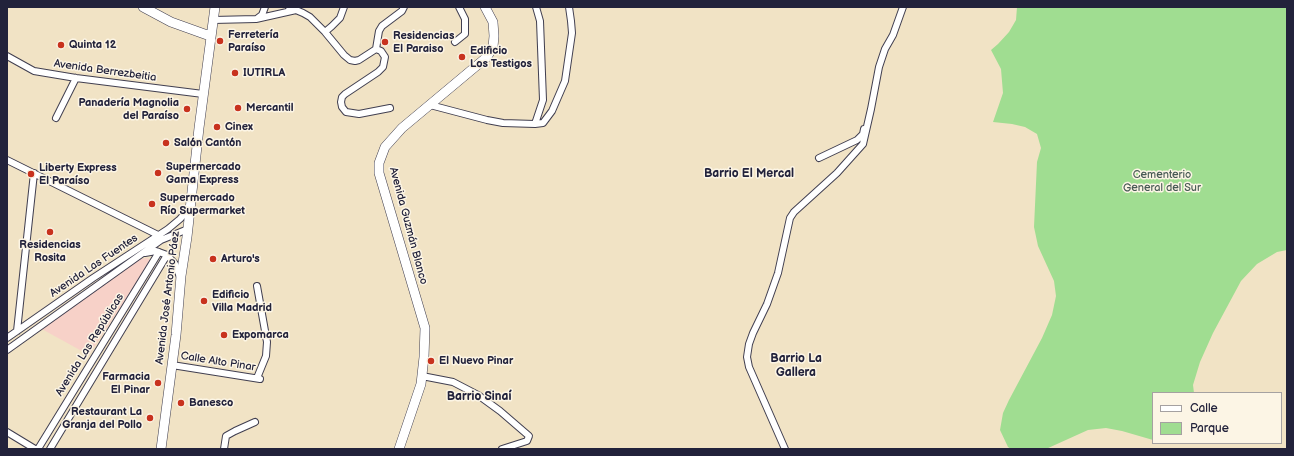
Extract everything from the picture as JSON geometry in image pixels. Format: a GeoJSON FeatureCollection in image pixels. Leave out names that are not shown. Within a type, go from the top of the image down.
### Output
{"type":"FeatureCollection","features":[{"type":"Feature","properties":{"kind":"street"},"geometry":{"type":"LineString","coordinates":[[143,7],[171,22],[210,36]]}},
{"type":"Feature","properties":{"kind":"street","name":"Avenida José Antonio Páez"},"geometry":{"type":"LineString","coordinates":[[161,449],[214,7]]}},
{"type":"Feature","properties":{"kind":"street"},"geometry":{"type":"LineString","coordinates":[[256,19],[262,15],[265,7]]}},
{"type":"Feature","properties":{"kind":"street"},"geometry":{"type":"LineString","coordinates":[[289,7],[310,17],[325,32],[338,49],[350,60],[355,61],[376,49],[379,31],[382,26],[402,11],[404,7]]}},
{"type":"Feature","properties":{"kind":"street"},"geometry":{"type":"LineString","coordinates":[[325,32],[340,18],[344,7]]}},
{"type":"Feature","properties":{"kind":"street"},"geometry":{"type":"LineString","coordinates":[[455,42],[465,34],[465,18],[459,7]]}},
{"type":"Feature","properties":{"kind":"street","name":"Avenida Guzmán Blanco"},"geometry":{"type":"LineString","coordinates":[[399,449],[421,384],[424,357],[424,328],[379,173],[379,163],[385,147],[402,128],[487,57],[493,47],[494,36],[493,22],[486,7]]}},
{"type":"Feature","properties":{"kind":"street"},"geometry":{"type":"LineString","coordinates":[[535,124],[543,100],[540,20],[536,7]]}},
{"type":"Feature","properties":{"kind":"street"},"geometry":{"type":"LineString","coordinates":[[430,105],[503,123],[543,123],[552,112],[565,81],[572,33],[572,21],[569,7]]}},
{"type":"Feature","properties":{"kind":"street"},"geometry":{"type":"LineString","coordinates":[[785,449],[748,367],[749,344],[752,333],[767,304],[778,273],[790,218],[794,212],[837,174],[861,148],[865,138],[880,62],[893,35],[903,7]]}},
{"type":"Feature","properties":{"kind":"street"},"geometry":{"type":"LineString","coordinates":[[213,20],[256,19],[296,10]]}},
{"type":"Feature","properties":{"kind":"street"},"geometry":{"type":"LineString","coordinates":[[376,49],[385,55],[383,67],[345,94],[342,97],[342,107],[346,112],[359,114],[390,108]]}},
{"type":"Feature","properties":{"kind":"street","name":"Avenida Berrezbeitia"},"geometry":{"type":"LineString","coordinates":[[7,56],[34,70],[76,78],[203,94]]}},
{"type":"Feature","properties":{"kind":"street"},"geometry":{"type":"LineString","coordinates":[[56,118],[76,78]]}},
{"type":"Feature","properties":{"kind":"street"},"geometry":{"type":"LineString","coordinates":[[820,158],[857,140],[862,134],[871,109]]}},
{"type":"Feature","properties":{"kind":"street"},"geometry":{"type":"LineString","coordinates":[[7,160],[158,235]]}},
{"type":"Feature","properties":{"kind":"street"},"geometry":{"type":"LineString","coordinates":[[22,339],[17,331],[34,173]]}},
{"type":"Feature","properties":{"kind":"street","name":"Avenida Las Fuentes"},"geometry":{"type":"LineString","coordinates":[[7,338],[158,235],[180,219],[190,208]]}},
{"type":"Feature","properties":{"kind":"street","name":"Avenida Las Fuentes"},"geometry":{"type":"LineString","coordinates":[[7,350],[161,240],[188,229]]}},
{"type":"Feature","properties":{"kind":"street"},"geometry":{"type":"LineString","coordinates":[[142,254],[159,252],[167,255],[175,264],[182,280]]}},
{"type":"Feature","properties":{"kind":"street","name":"Avenida Las Repúblicas"},"geometry":{"type":"LineString","coordinates":[[38,449],[159,252]]}},
{"type":"Feature","properties":{"kind":"street","name":"Avenida Las Repúblicas"},"geometry":{"type":"LineString","coordinates":[[50,449],[167,255]]}},
{"type":"Feature","properties":{"kind":"street","name":"Calle Alto Pinar"},"geometry":{"type":"LineString","coordinates":[[172,365],[259,379],[266,356],[267,342],[257,286]]}},
{"type":"Feature","properties":{"kind":"street"},"geometry":{"type":"LineString","coordinates":[[422,376],[453,382],[478,395],[500,411],[529,436],[527,441],[502,449]]}},
{"type":"Feature","properties":{"kind":"street"},"geometry":{"type":"LineString","coordinates":[[224,449],[226,436],[235,430],[255,422]]}},
{"type":"Feature","properties":{"kind":"street"},"geometry":{"type":"LineString","coordinates":[[7,432],[35,449]]}},
{"type":"Feature","properties":{"kind":"shaded area"},"geometry":{"type":"Polygon","coordinates":[[[147,258],[151,260],[89,355],[40,328],[139,259],[147,258]]]}},
{"type":"Feature","properties":{"kind":"green space","name":"Cementerio General del Sur"},"geometry":{"type":"Polygon","coordinates":[[[1017,7],[1287,7],[1287,250],[1277,252],[1257,264],[1241,281],[1213,333],[1200,362],[1193,385],[1194,392],[1152,392],[1152,440],[1106,428],[1088,430],[1046,449],[1011,449],[1008,447],[1000,430],[1003,413],[1042,338],[1052,315],[1056,296],[1054,281],[1038,246],[1034,227],[1037,162],[1041,148],[1037,134],[1025,127],[993,122],[1003,93],[1001,69],[991,50],[1009,32],[1016,20],[1017,7]]]}},
{"type":"Feature","properties":{"kind":"place","name":"Ferretería Paraíso"},"geometry":{"type":"Point","coordinates":[220,41]}},
{"type":"Feature","properties":{"kind":"place","name":"Residencias El Paraiso"},"geometry":{"type":"Point","coordinates":[385,42]}},
{"type":"Feature","properties":{"kind":"place","name":"Quinta 12"},"geometry":{"type":"Point","coordinates":[61,45]}},
{"type":"Feature","properties":{"kind":"place","name":"Edificio Los Testigos"},"geometry":{"type":"Point","coordinates":[462,57]}},
{"type":"Feature","properties":{"kind":"place","name":"IUTIRLA"},"geometry":{"type":"Point","coordinates":[235,73]}},
{"type":"Feature","properties":{"kind":"place","name":"Mercantil"},"geometry":{"type":"Point","coordinates":[238,108]}},
{"type":"Feature","properties":{"kind":"place","name":"Panadería Magnolia del Paraíso"},"geometry":{"type":"Point","coordinates":[187,109]}},
{"type":"Feature","properties":{"kind":"place","name":"Cinex"},"geometry":{"type":"Point","coordinates":[217,127]}},
{"type":"Feature","properties":{"kind":"place","name":"Salón Cantón"},"geometry":{"type":"Point","coordinates":[166,143]}},
{"type":"Feature","properties":{"kind":"place","name":"Supermercado Gama Express"},"geometry":{"type":"Point","coordinates":[158,173]}},
{"type":"Feature","properties":{"kind":"place","name":"Liberty Express El Paraíso"},"geometry":{"type":"Point","coordinates":[31,174]}},
{"type":"Feature","properties":{"kind":"place","name":"Supermercado Río Supermarket"},"geometry":{"type":"Point","coordinates":[152,204]}},
{"type":"Feature","properties":{"kind":"place","name":"Residencias Rosita"},"geometry":{"type":"Point","coordinates":[50,232]}},
{"type":"Feature","properties":{"kind":"place","name":"Arturo's"},"geometry":{"type":"Point","coordinates":[213,259]}},
{"type":"Feature","properties":{"kind":"place","name":"Edificio Villa Madrid"},"geometry":{"type":"Point","coordinates":[204,301]}},
{"type":"Feature","properties":{"kind":"place","name":"Expomarca"},"geometry":{"type":"Point","coordinates":[224,335]}},
{"type":"Feature","properties":{"kind":"place","name":"El Nuevo Pinar"},"geometry":{"type":"Point","coordinates":[431,361]}},
{"type":"Feature","properties":{"kind":"place","name":"Farmacia El Pinar"},"geometry":{"type":"Point","coordinates":[158,383]}},
{"type":"Feature","properties":{"kind":"place","name":"Banesco"},"geometry":{"type":"Point","coordinates":[181,403]}},
{"type":"Feature","properties":{"kind":"place","name":"Restaurant La Granja del Pollo"},"geometry":{"type":"Point","coordinates":[150,418]}},
{"type":"Feature","properties":{"kind":"district","name":"Barrio El Mercal"},"geometry":{"type":"Point","coordinates":[749,174]}},
{"type":"Feature","properties":{"kind":"district","name":"Barrio La Gallera"},"geometry":{"type":"Point","coordinates":[796,366]}},
{"type":"Feature","properties":{"kind":"district","name":"Barrio Sinaí"},"geometry":{"type":"Point","coordinates":[479,397]}}]}
